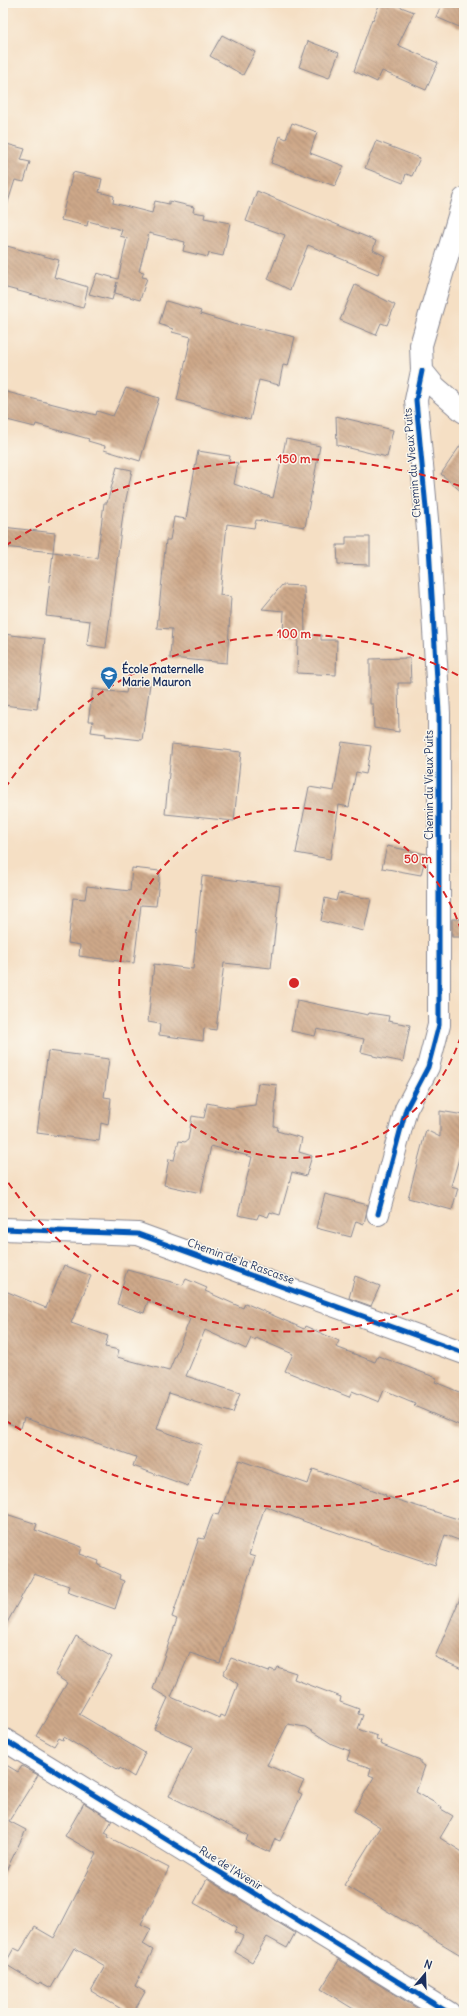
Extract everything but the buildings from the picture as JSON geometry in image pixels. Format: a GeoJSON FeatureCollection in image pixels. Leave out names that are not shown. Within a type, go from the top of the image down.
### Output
{"type":"FeatureCollection","features":[{"type":"Feature","properties":{"kind":"street","name":"Chemin du Vieux Puits"},"geometry":{"type":"LineString","coordinates":[[378,1214],[406,1109],[428,1067],[439,1025],[439,713],[429,546],[416,400],[422,371],[421,346],[464,199]]}},
{"type":"Feature","properties":{"kind":"street"},"geometry":{"type":"LineString","coordinates":[[422,371],[435,388],[464,412]]}},
{"type":"Feature","properties":{"kind":"street","name":"Chemin de la Rascasse"},"geometry":{"type":"LineString","coordinates":[[3,1229],[138,1234],[464,1353]]}},
{"type":"Feature","properties":{"kind":"street","name":"Rue de l'Avenir"},"geometry":{"type":"LineString","coordinates":[[3,1739],[449,2013]]}},
{"type":"Feature","properties":{"kind":"cycle path"},"geometry":{"type":"LineString","coordinates":[[378,1214],[406,1109],[428,1067],[439,1025],[439,713],[428,530],[416,400],[422,371]]}},
{"type":"Feature","properties":{"kind":"cycle path"},"geometry":{"type":"LineString","coordinates":[[3,1229],[138,1234],[464,1353]]}},
{"type":"Feature","properties":{"kind":"cycle path"},"geometry":{"type":"LineString","coordinates":[[3,1739],[449,2013]]}},
{"type":"Feature","properties":{"kind":"place","name":"École maternelle Marie Mauron"},"geometry":{"type":"Point","coordinates":[109,690]}}]}
